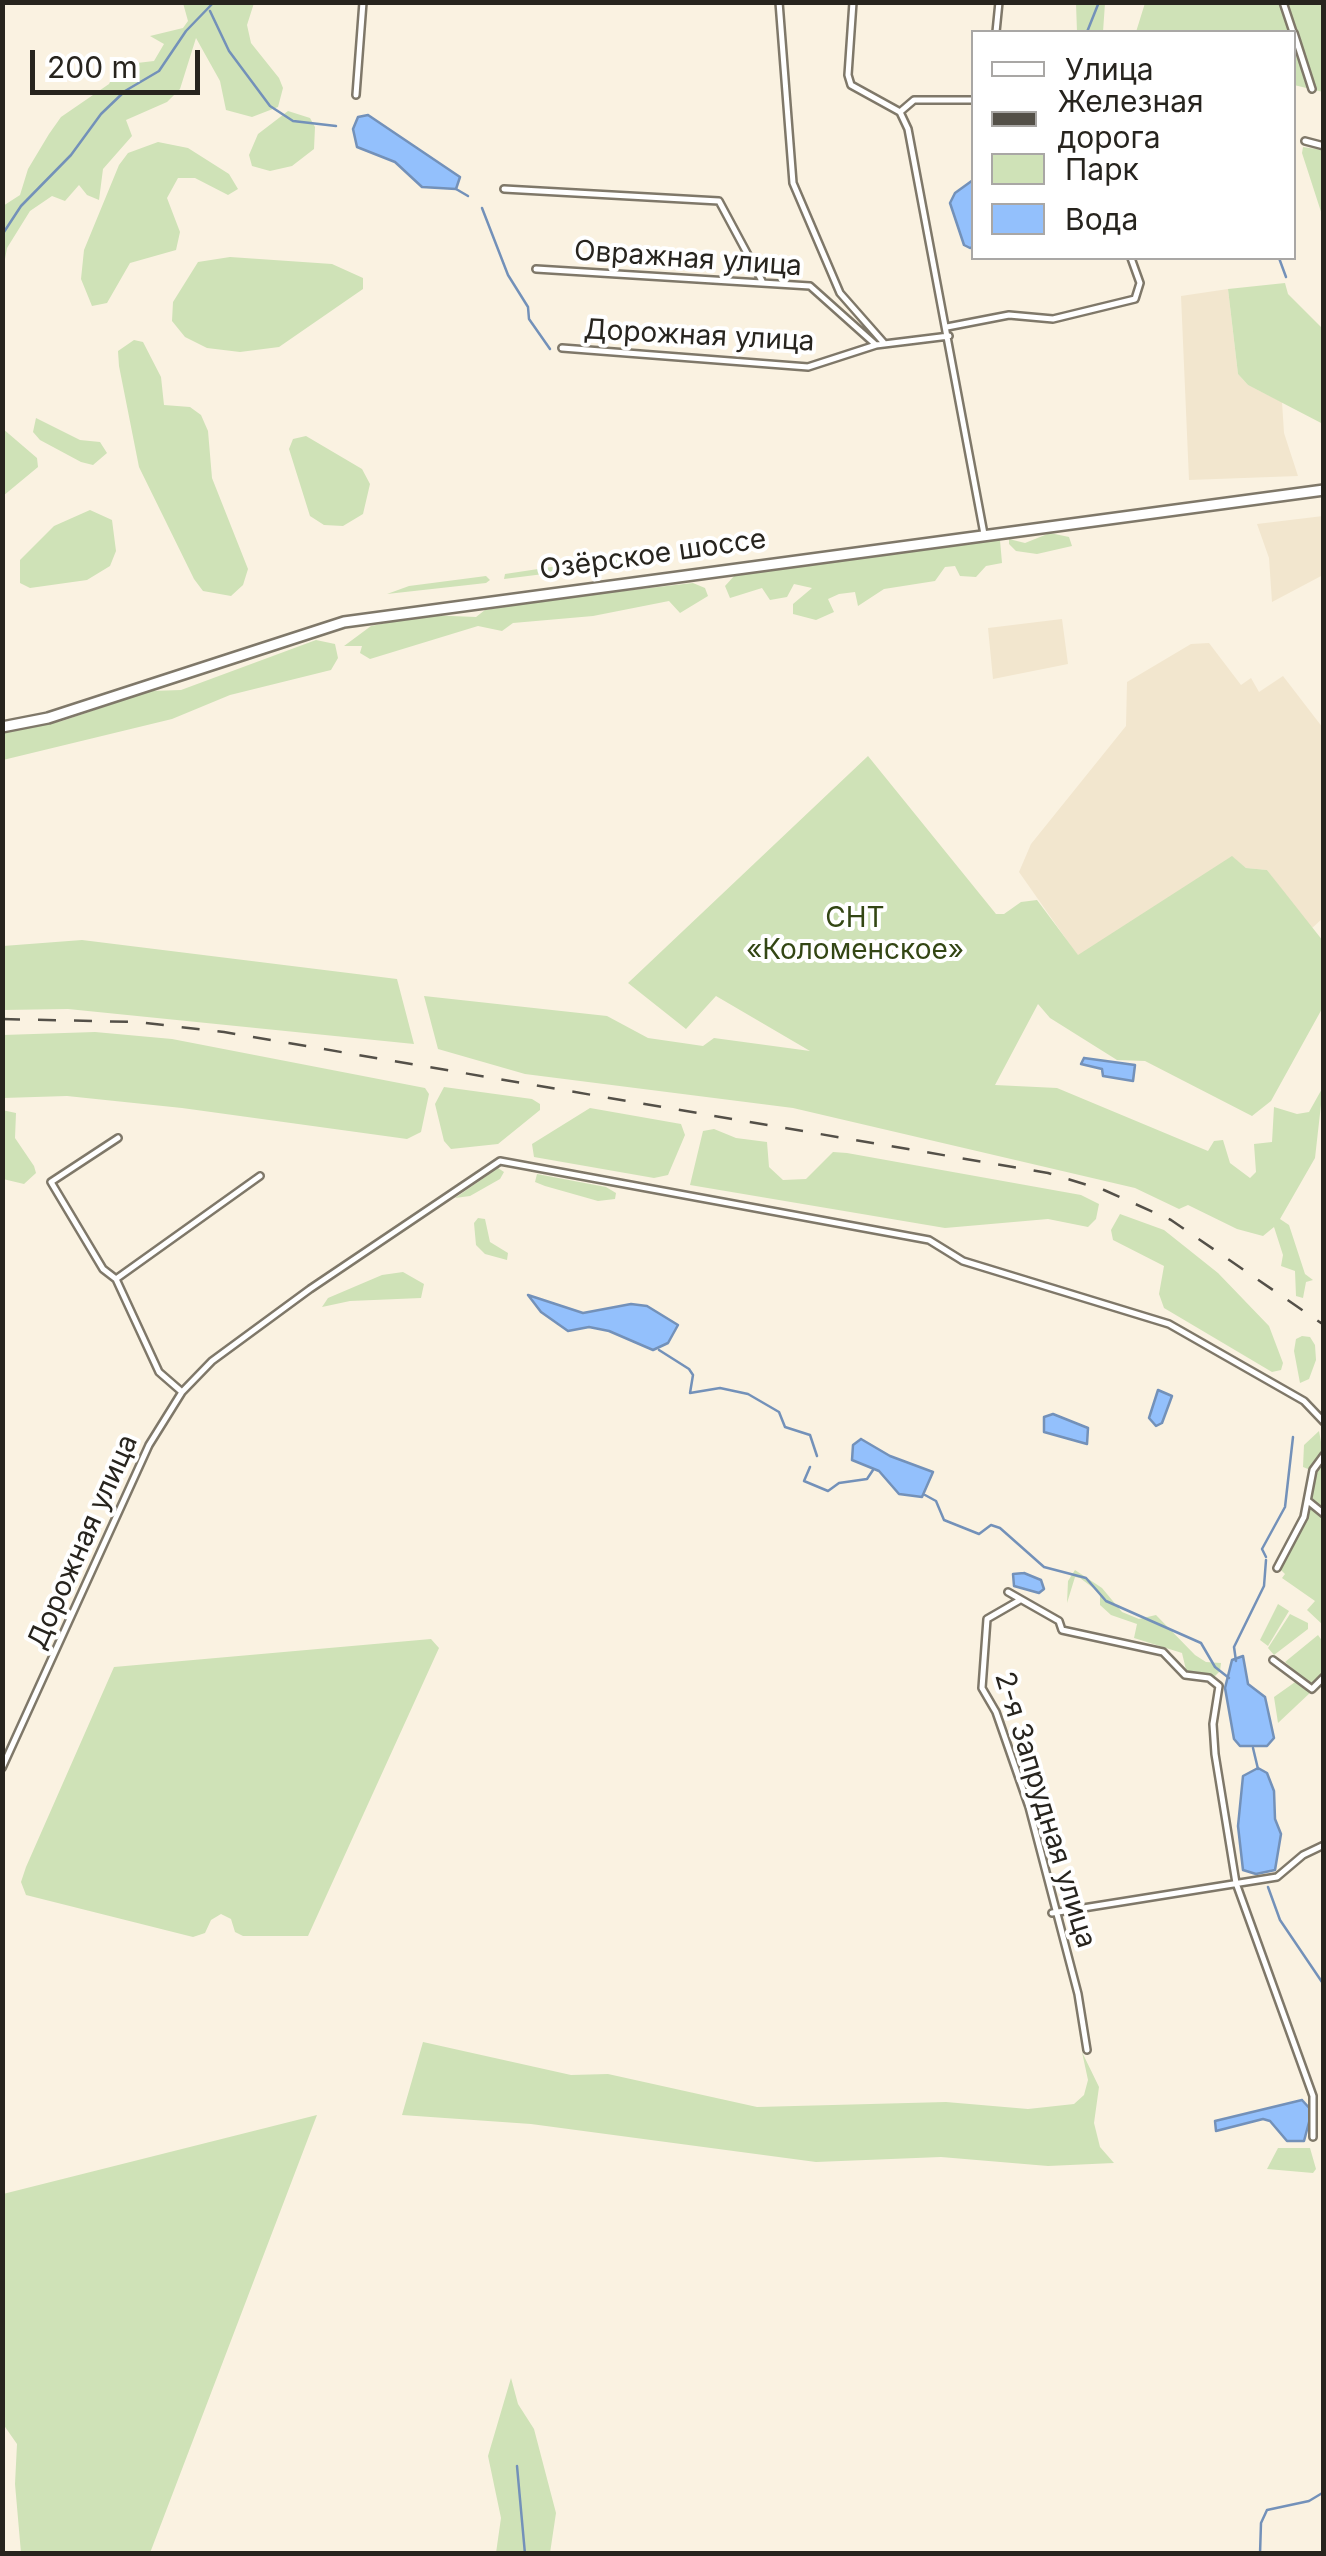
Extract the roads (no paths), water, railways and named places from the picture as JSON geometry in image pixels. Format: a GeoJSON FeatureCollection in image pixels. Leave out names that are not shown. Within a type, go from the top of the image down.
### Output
{"type":"FeatureCollection","features":[{"type":"Feature","properties":{"kind":"main road","name":"Озёрское шоссе"},"geometry":{"type":"LineString","coordinates":[[2,727],[67,712],[344,622],[1324,490]]}},
{"type":"Feature","properties":{"kind":"street"},"geometry":{"type":"LineString","coordinates":[[356,95],[362,2]]}},
{"type":"Feature","properties":{"kind":"street"},"geometry":{"type":"LineString","coordinates":[[779,2],[780,68],[793,182],[840,293],[884,343]]}},
{"type":"Feature","properties":{"kind":"street"},"geometry":{"type":"LineString","coordinates":[[853,2],[848,75],[852,85],[900,112],[908,129],[984,534]]}},
{"type":"Feature","properties":{"kind":"street"},"geometry":{"type":"LineString","coordinates":[[996,30],[999,2]]}},
{"type":"Feature","properties":{"kind":"street"},"geometry":{"type":"LineString","coordinates":[[1283,2],[1292,30]]}},
{"type":"Feature","properties":{"kind":"street"},"geometry":{"type":"LineString","coordinates":[[1296,42],[1312,88]]}},
{"type":"Feature","properties":{"kind":"street"},"geometry":{"type":"LineString","coordinates":[[900,112],[914,100],[971,100]]}},
{"type":"Feature","properties":{"kind":"street"},"geometry":{"type":"LineString","coordinates":[[1305,141],[1324,146]]}},
{"type":"Feature","properties":{"kind":"street"},"geometry":{"type":"LineString","coordinates":[[504,189],[719,201],[762,282]]}},
{"type":"Feature","properties":{"kind":"street"},"geometry":{"type":"LineString","coordinates":[[947,327],[1009,315],[1052,319],[1135,299],[1140,284],[1132,260]]}},
{"type":"Feature","properties":{"kind":"street","name":"Овражная улица"},"geometry":{"type":"LineString","coordinates":[[536,269],[762,282],[818,290],[876,345]]}},
{"type":"Feature","properties":{"kind":"street","name":"Дорожная улица"},"geometry":{"type":"LineString","coordinates":[[562,348],[808,366],[884,343],[948,336]]}},
{"type":"Feature","properties":{"kind":"street"},"geometry":{"type":"LineString","coordinates":[[118,1138],[52,1182],[103,1268],[116,1278],[158,1372],[182,1392]]}},
{"type":"Feature","properties":{"kind":"street","name":"Дорожная улица"},"geometry":{"type":"LineString","coordinates":[[2,1768],[148,1445],[182,1392],[212,1361],[310,1289],[492,1165],[508,1160],[929,1240],[978,1266],[1169,1324],[1304,1400],[1324,1422]]}},
{"type":"Feature","properties":{"kind":"street"},"geometry":{"type":"LineString","coordinates":[[116,1278],[260,1176]]}},
{"type":"Feature","properties":{"kind":"street"},"geometry":{"type":"LineString","coordinates":[[1277,1568],[1288,1540],[1298,1532],[1313,1470],[1324,1455]]}},
{"type":"Feature","properties":{"kind":"street"},"geometry":{"type":"LineString","coordinates":[[1308,1501],[1324,1514]]}},
{"type":"Feature","properties":{"kind":"street"},"geometry":{"type":"LineString","coordinates":[[1008,1592],[1058,1621],[1062,1630],[1163,1652],[1185,1676],[1209,1678],[1220,1686],[1213,1724],[1215,1754],[1236,1883],[1313,2096],[1313,2137]]}},
{"type":"Feature","properties":{"kind":"street","name":"2-я Запрудная улица"},"geometry":{"type":"LineString","coordinates":[[1020,1600],[987,1619],[982,1688],[996,1712],[1029,1806],[1078,1994],[1087,2050]]}},
{"type":"Feature","properties":{"kind":"street"},"geometry":{"type":"LineString","coordinates":[[1273,1660],[1312,1689],[1324,1677]]}},
{"type":"Feature","properties":{"kind":"street"},"geometry":{"type":"LineString","coordinates":[[1055,1912],[1277,1877],[1303,1854],[1324,1845]]}},
{"type":"Feature","properties":{"kind":"water"},"geometry":{"type":"Polygon","coordinates":[[[368,115],[460,177],[456,189],[422,187],[395,162],[357,147],[353,129],[358,117],[368,115]]]}},
{"type":"Feature","properties":{"kind":"water"},"geometry":{"type":"Polygon","coordinates":[[[971,181],[971,248],[964,245],[950,203],[955,193],[971,181]]]}},
{"type":"Feature","properties":{"kind":"water"},"geometry":{"type":"Polygon","coordinates":[[[1084,1058],[1135,1065],[1133,1081],[1103,1076],[1102,1069],[1081,1064],[1084,1058]]]}},
{"type":"Feature","properties":{"kind":"water"},"geometry":{"type":"Polygon","coordinates":[[[528,1295],[583,1313],[631,1304],[647,1306],[678,1325],[668,1343],[653,1350],[609,1331],[589,1327],[568,1331],[541,1312],[528,1295]]]}},
{"type":"Feature","properties":{"kind":"water"},"geometry":{"type":"Polygon","coordinates":[[[1158,1390],[1172,1396],[1162,1423],[1156,1426],[1149,1418],[1158,1390]]]}},
{"type":"Feature","properties":{"kind":"water"},"geometry":{"type":"Polygon","coordinates":[[[1053,1414],[1088,1428],[1087,1444],[1044,1432],[1044,1417],[1053,1414]]]}},
{"type":"Feature","properties":{"kind":"water"},"geometry":{"type":"Polygon","coordinates":[[[861,1439],[890,1456],[933,1472],[922,1497],[899,1494],[879,1471],[852,1460],[853,1445],[861,1439]]]}},
{"type":"Feature","properties":{"kind":"water"},"geometry":{"type":"Polygon","coordinates":[[[1024,1573],[1041,1580],[1044,1589],[1039,1593],[1014,1586],[1013,1574],[1024,1573]]]}},
{"type":"Feature","properties":{"kind":"water"},"geometry":{"type":"Polygon","coordinates":[[[1243,1656],[1248,1684],[1265,1697],[1274,1738],[1267,1746],[1240,1746],[1234,1739],[1225,1688],[1232,1660],[1243,1656]]]}},
{"type":"Feature","properties":{"kind":"water"},"geometry":{"type":"Polygon","coordinates":[[[1258,1768],[1267,1773],[1274,1791],[1275,1819],[1281,1834],[1275,1870],[1256,1874],[1243,1870],[1238,1826],[1243,1776],[1258,1768]]]}},
{"type":"Feature","properties":{"kind":"water"},"geometry":{"type":"Polygon","coordinates":[[[1302,2100],[1312,2111],[1304,2141],[1287,2141],[1270,2121],[1263,2119],[1216,2131],[1215,2121],[1302,2100]]]}},
{"type":"Feature","properties":{"kind":"waterway"},"geometry":{"type":"LineString","coordinates":[[2,235],[21,206],[71,155],[101,114],[125,91],[159,71],[186,31],[214,2]]}},
{"type":"Feature","properties":{"kind":"waterway"},"geometry":{"type":"LineString","coordinates":[[1088,30],[1099,2]]}},
{"type":"Feature","properties":{"kind":"waterway"},"geometry":{"type":"LineString","coordinates":[[210,11],[229,51],[270,106],[293,121],[336,126]]}},
{"type":"Feature","properties":{"kind":"waterway"},"geometry":{"type":"LineString","coordinates":[[456,189],[468,196]]}},
{"type":"Feature","properties":{"kind":"waterway"},"geometry":{"type":"LineString","coordinates":[[482,208],[508,275],[528,307],[529,319],[550,349]]}},
{"type":"Feature","properties":{"kind":"waterway"},"geometry":{"type":"LineString","coordinates":[[1280,260],[1286,277]]}},
{"type":"Feature","properties":{"kind":"waterway"},"geometry":{"type":"LineString","coordinates":[[659,1350],[689,1369],[693,1375],[690,1393],[720,1388],[748,1394],[779,1412],[785,1427],[810,1435],[817,1456]]}},
{"type":"Feature","properties":{"kind":"waterway"},"geometry":{"type":"LineString","coordinates":[[1266,1557],[1262,1549],[1285,1507],[1293,1437]]}},
{"type":"Feature","properties":{"kind":"waterway"},"geometry":{"type":"LineString","coordinates":[[810,1467],[804,1481],[828,1491],[839,1483],[867,1479],[873,1470]]}},
{"type":"Feature","properties":{"kind":"waterway"},"geometry":{"type":"LineString","coordinates":[[925,1495],[936,1501],[944,1520],[979,1534],[991,1525],[1000,1528],[1044,1567],[1086,1578],[1106,1601],[1201,1643],[1215,1667],[1229,1678]]}},
{"type":"Feature","properties":{"kind":"waterway"},"geometry":{"type":"LineString","coordinates":[[1236,1661],[1234,1647],[1264,1586],[1266,1560]]}},
{"type":"Feature","properties":{"kind":"waterway"},"geometry":{"type":"LineString","coordinates":[[1253,1748],[1258,1769]]}},
{"type":"Feature","properties":{"kind":"waterway"},"geometry":{"type":"LineString","coordinates":[[1268,1887],[1280,1920],[1324,1985]]}},
{"type":"Feature","properties":{"kind":"waterway"},"geometry":{"type":"LineString","coordinates":[[517,2466],[525,2554]]}},
{"type":"Feature","properties":{"kind":"waterway"},"geometry":{"type":"LineString","coordinates":[[1260,2554],[1261,2523],[1267,2510],[1309,2501],[1324,2492]]}},
{"type":"Feature","properties":{"kind":"railway"},"geometry":{"type":"LineString","coordinates":[[2,1019],[137,1022],[224,1032],[1048,1173],[1104,1190],[1171,1220],[1324,1325]]}},
{"type":"Feature","properties":{"kind":"park label","name":"СНТ «Коломенское»"},"geometry":{"type":"Point","coordinates":[855,935]}}]}
